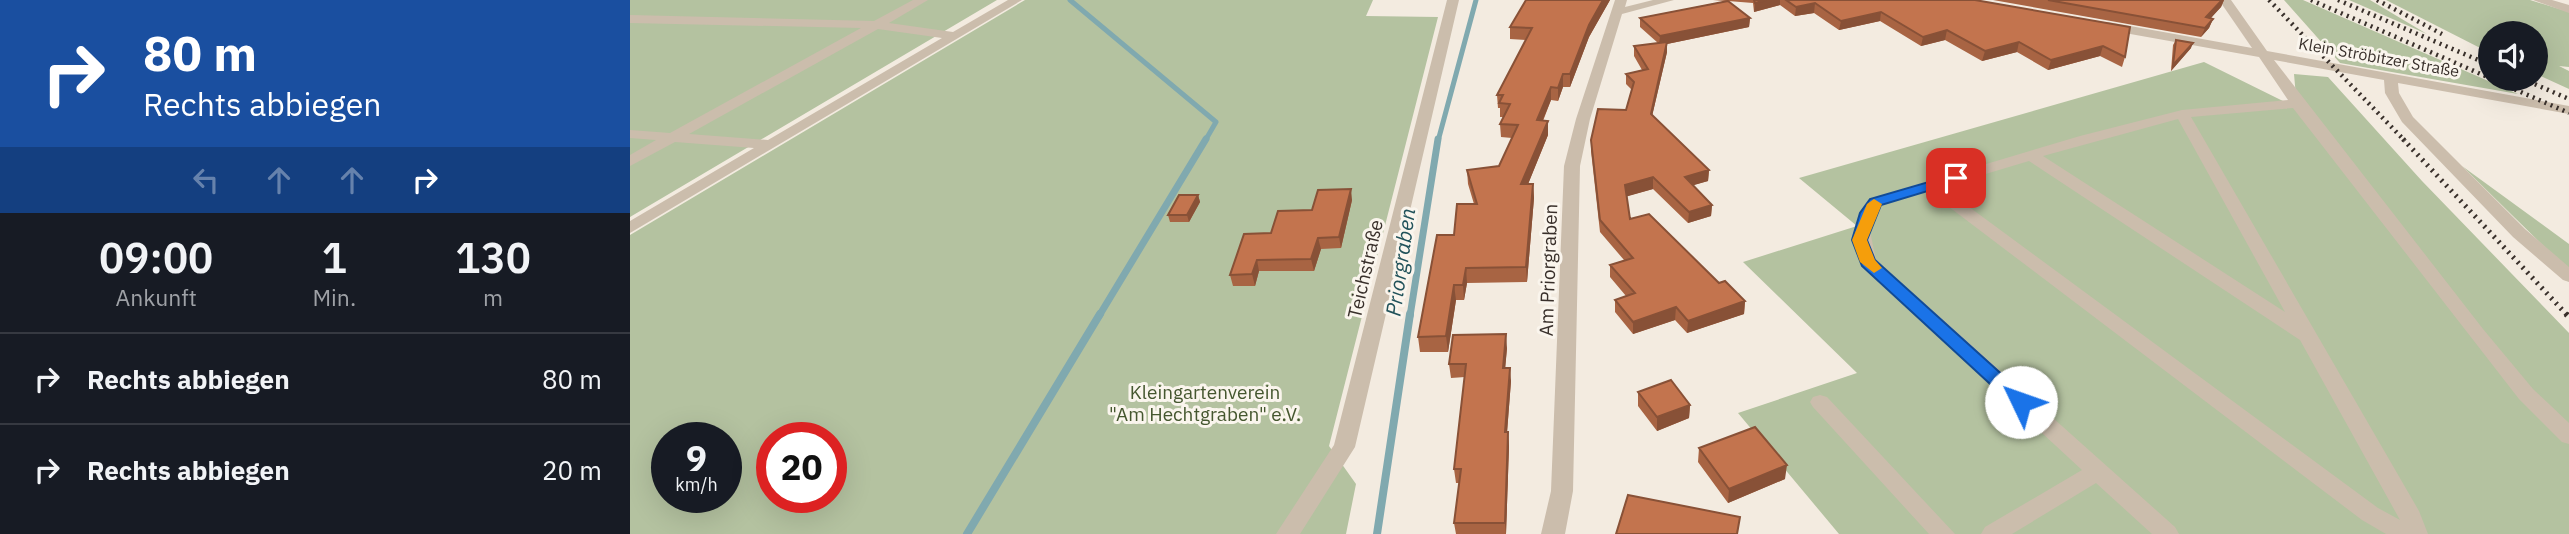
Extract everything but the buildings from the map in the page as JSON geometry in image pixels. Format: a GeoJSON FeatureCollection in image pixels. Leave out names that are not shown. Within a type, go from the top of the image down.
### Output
{"type":"FeatureCollection","features":[{"type":"Feature","properties":{"kind":"street"},"geometry":{"type":"LineString","coordinates":[[630,160],[922,0]]}},
{"type":"Feature","properties":{"kind":"street"},"geometry":{"type":"LineString","coordinates":[[630,228],[1016,0]]}},
{"type":"Feature","properties":{"kind":"street","name":"Teichstraße"},"geometry":{"type":"LineString","coordinates":[[1288,534],[1344,447],[1453,0]]}},
{"type":"Feature","properties":{"kind":"street","name":"Am Priorgraben"},"geometry":{"type":"LineString","coordinates":[[1553,534],[1562,491],[1572,166],[1583,119],[1619,6],[1668,0]]}},
{"type":"Feature","properties":{"kind":"street"},"geometry":{"type":"LineString","coordinates":[[2225,0],[2297,103],[2501,363],[2569,436]]}},
{"type":"Feature","properties":{"kind":"street"},"geometry":{"type":"LineString","coordinates":[[2539,0],[2569,9]]}},
{"type":"Feature","properties":{"kind":"street"},"geometry":{"type":"LineString","coordinates":[[630,19],[875,26],[954,36]]}},
{"type":"Feature","properties":{"kind":"street","name":"Klein Ströbitzer Straße"},"geometry":{"type":"LineString","coordinates":[[2091,23],[2569,110]]}},
{"type":"Feature","properties":{"kind":"street"},"geometry":{"type":"LineString","coordinates":[[2390,77],[2392,93],[2407,119],[2519,233],[2569,276]]}},
{"type":"Feature","properties":{"kind":"street"},"geometry":{"type":"LineString","coordinates":[[2167,534],[1868,262],[1860,240],[1868,213],[1875,202],[2031,155],[2182,114],[2297,103]]}},
{"type":"Feature","properties":{"kind":"street"},"geometry":{"type":"LineString","coordinates":[[2182,114],[2411,517],[2416,534]]}},
{"type":"Feature","properties":{"kind":"street"},"geometry":{"type":"LineString","coordinates":[[630,134],[771,145]]}},
{"type":"Feature","properties":{"kind":"street"},"geometry":{"type":"LineString","coordinates":[[2031,155],[2310,337]]}},
{"type":"Feature","properties":{"kind":"street"},"geometry":{"type":"LineString","coordinates":[[1931,186],[2370,514],[2406,534]]}},
{"type":"Feature","properties":{"kind":"street"},"geometry":{"type":"LineString","coordinates":[[1820,402],[1943,534]]}},
{"type":"Feature","properties":{"kind":"street"},"geometry":{"type":"LineString","coordinates":[[1993,534],[2098,471]]}},
{"type":"Feature","properties":{"kind":"green space"},"geometry":{"type":"Polygon","coordinates":[[[630,0],[997,0],[630,217],[630,0]]]}},
{"type":"Feature","properties":{"kind":"green space","name":"Kleingartenverein \"Am Hechtgraben\" e.V."},"geometry":{"type":"Polygon","coordinates":[[[1025,0],[1373,0],[1366,16],[1438,17],[1329,446],[1356,484],[1346,534],[630,534],[630,235],[1025,0]]]}},
{"type":"Feature","properties":{"kind":"green space"},"geometry":{"type":"Polygon","coordinates":[[[2284,0],[2303,0],[2478,77],[2478,87],[2340,63],[2284,0]]]}},
{"type":"Feature","properties":{"kind":"green space"},"geometry":{"type":"Polygon","coordinates":[[[2349,0],[2370,0],[2427,34],[2349,0]]]}},
{"type":"Feature","properties":{"kind":"green space"},"geometry":{"type":"Polygon","coordinates":[[[2386,0],[2530,0],[2569,12],[2569,67],[2559,66],[2569,71],[2569,89],[2548,79],[2548,21],[2478,21],[2478,47],[2386,0]]]}},
{"type":"Feature","properties":{"kind":"green space"},"geometry":{"type":"Polygon","coordinates":[[[2204,62],[2297,108],[2294,74],[2328,77],[2422,181],[2569,333],[2569,534],[1839,534],[1738,413],[1857,373],[1743,262],[1857,226],[1799,178],[2204,62]]]}},
{"type":"Feature","properties":{"kind":"green space"},"geometry":{"type":"Polygon","coordinates":[[[2462,166],[2569,244],[2569,271],[2462,166]]]}},
{"type":"Feature","properties":{"kind":"waterway"},"geometry":{"type":"LineString","coordinates":[[1070,0],[1216,122],[1205,141]]}},
{"type":"Feature","properties":{"kind":"waterway","name":"Priorgraben"},"geometry":{"type":"LineString","coordinates":[[1438,141],[1476,0]]}},
{"type":"Feature","properties":{"kind":"waterway"},"geometry":{"type":"LineString","coordinates":[[1099,316],[1206,139]]}},
{"type":"Feature","properties":{"kind":"waterway","name":"Priorgraben"},"geometry":{"type":"LineString","coordinates":[[1410,316],[1438,139]]}},
{"type":"Feature","properties":{"kind":"waterway"},"geometry":{"type":"LineString","coordinates":[[967,534],[1100,314]]}},
{"type":"Feature","properties":{"kind":"waterway","name":"Priorgraben"},"geometry":{"type":"LineString","coordinates":[[1377,534],[1410,314]]}},
{"type":"Feature","properties":{"kind":"railway"},"geometry":{"type":"LineString","coordinates":[[2269,0],[2405,141]]}},
{"type":"Feature","properties":{"kind":"railway"},"geometry":{"type":"LineString","coordinates":[[2311,0],[2478,73]]}},
{"type":"Feature","properties":{"kind":"railway"},"geometry":{"type":"LineString","coordinates":[[2338,0],[2478,60]]}},
{"type":"Feature","properties":{"kind":"railway"},"geometry":{"type":"LineString","coordinates":[[2377,0],[2442,34]]}},
{"type":"Feature","properties":{"kind":"railway"},"geometry":{"type":"LineString","coordinates":[[2548,90],[2569,99]]}},
{"type":"Feature","properties":{"kind":"railway"},"geometry":{"type":"LineString","coordinates":[[2519,91],[2569,113]]}},
{"type":"Feature","properties":{"kind":"railway"},"geometry":{"type":"LineString","coordinates":[[2403,139],[2568,316]]}},
{"type":"Feature","properties":{"kind":"slow traffic"},"geometry":{"type":"LineString","coordinates":[[1874,204],[1868,213],[1860,240],[1868,262],[1874,268]]}},
{"type":"Feature","properties":{"kind":"route"},"geometry":{"type":"LineString","coordinates":[[1956,178],[1875,202],[1868,213],[1860,240],[1868,262],[2021,402]]}}]}
